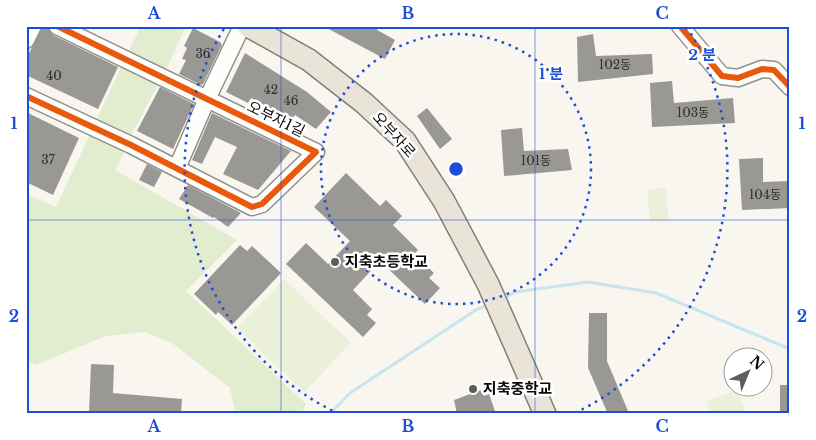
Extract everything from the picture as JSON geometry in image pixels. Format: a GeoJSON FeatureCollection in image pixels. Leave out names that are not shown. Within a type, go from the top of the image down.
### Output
{"type":"FeatureCollection","features":[{"type":"Feature","properties":{"kind":"main road","name":"오부자로"},"geometry":{"type":"LineString","coordinates":[[248,26],[310,60],[364,103],[405,142],[444,201],[502,316],[545,414]]}},
{"type":"Feature","properties":{"kind":"street"},"geometry":{"type":"LineString","coordinates":[[26,40],[33,26]]}},
{"type":"Feature","properties":{"kind":"street","name":"오부자1길"},"geometry":{"type":"LineString","coordinates":[[26,96],[177,168],[252,207],[262,204],[316,152],[58,26]]}},
{"type":"Feature","properties":{"kind":"street"},"geometry":{"type":"LineString","coordinates":[[177,168],[242,26]]}},
{"type":"Feature","properties":{"kind":"street"},"geometry":{"type":"LineString","coordinates":[[680,26],[722,76],[738,78],[762,69],[774,70],[790,88]]}},
{"type":"Feature","properties":{"kind":"green space"},"geometry":{"type":"Polygon","coordinates":[[[141,26],[186,26],[166,70],[128,53],[141,26]]]}},
{"type":"Feature","properties":{"kind":"green space"},"geometry":{"type":"Polygon","coordinates":[[[121,67],[158,84],[131,136],[97,119],[121,67]]]}},
{"type":"Feature","properties":{"kind":"green space"},"geometry":{"type":"Polygon","coordinates":[[[90,134],[125,151],[115,170],[237,240],[186,291],[306,404],[301,414],[236,414],[230,388],[172,343],[145,332],[106,336],[36,365],[26,361],[26,194],[56,207],[90,134]]]}},
{"type":"Feature","properties":{"kind":"green space"},"geometry":{"type":"Polygon","coordinates":[[[666,188],[669,221],[650,221],[647,189],[666,188]]]}},
{"type":"Feature","properties":{"kind":"green space"},"geometry":{"type":"Polygon","coordinates":[[[284,279],[351,343],[304,392],[237,328],[284,279]]]}},
{"type":"Feature","properties":{"kind":"green space"},"geometry":{"type":"Polygon","coordinates":[[[724,395],[724,398],[740,398],[746,411],[738,414],[712,414],[707,401],[724,395]]]}},
{"type":"Feature","properties":{"kind":"building"},"geometry":{"type":"Polygon","coordinates":[[[43,26],[48,28],[53,35],[118,67],[98,109],[26,75],[26,59],[43,26]]]}},
{"type":"Feature","properties":{"kind":"building"},"geometry":{"type":"Polygon","coordinates":[[[323,26],[379,26],[377,30],[395,40],[385,59],[323,26]]]}},
{"type":"Feature","properties":{"kind":"building"},"geometry":{"type":"Polygon","coordinates":[[[193,28],[220,42],[222,45],[201,85],[179,74],[186,60],[182,59],[187,48],[184,46],[193,28]]]}},
{"type":"Feature","properties":{"kind":"building"},"geometry":{"type":"Polygon","coordinates":[[[593,34],[596,56],[652,54],[653,74],[578,82],[577,37],[593,34]]]}},
{"type":"Feature","properties":{"kind":"building"},"geometry":{"type":"Polygon","coordinates":[[[245,53],[307,92],[331,112],[316,129],[295,115],[292,120],[251,98],[248,103],[226,92],[245,53]]]}},
{"type":"Feature","properties":{"kind":"building"},"geometry":{"type":"Polygon","coordinates":[[[672,81],[674,103],[733,98],[735,123],[652,127],[650,83],[672,81]]]}},
{"type":"Feature","properties":{"kind":"building"},"geometry":{"type":"Polygon","coordinates":[[[160,87],[194,104],[173,149],[137,131],[160,87]]]}},
{"type":"Feature","properties":{"kind":"building"},"geometry":{"type":"Polygon","coordinates":[[[427,108],[452,139],[440,149],[417,116],[427,108]]]}},
{"type":"Feature","properties":{"kind":"building"},"geometry":{"type":"Polygon","coordinates":[[[26,112],[79,138],[53,195],[26,182],[26,112]]]}},
{"type":"Feature","properties":{"kind":"building"},"geometry":{"type":"Polygon","coordinates":[[[212,113],[291,151],[258,190],[223,174],[237,147],[215,137],[202,164],[192,160],[212,113]]]}},
{"type":"Feature","properties":{"kind":"building"},"geometry":{"type":"Polygon","coordinates":[[[522,128],[524,151],[568,149],[572,170],[504,176],[501,130],[522,128]]]}},
{"type":"Feature","properties":{"kind":"building"},"geometry":{"type":"Polygon","coordinates":[[[763,158],[763,182],[790,181],[790,208],[742,210],[739,159],[763,158]]]}},
{"type":"Feature","properties":{"kind":"building"},"geometry":{"type":"Polygon","coordinates":[[[147,164],[162,172],[154,187],[139,180],[147,164]]]}},
{"type":"Feature","properties":{"kind":"building"},"geometry":{"type":"Polygon","coordinates":[[[346,173],[380,206],[386,200],[402,216],[393,225],[418,250],[414,254],[434,273],[429,278],[440,288],[425,304],[380,261],[353,290],[372,309],[367,315],[376,323],[363,337],[286,264],[306,243],[328,264],[350,241],[314,207],[346,173]]]}},
{"type":"Feature","properties":{"kind":"building"},"geometry":{"type":"Polygon","coordinates":[[[188,185],[241,213],[228,227],[214,217],[179,199],[188,185]]]}},
{"type":"Feature","properties":{"kind":"building"},"geometry":{"type":"Polygon","coordinates":[[[240,245],[247,251],[252,246],[281,273],[232,325],[218,312],[216,315],[194,294],[240,245]]]}},
{"type":"Feature","properties":{"kind":"building"},"geometry":{"type":"Polygon","coordinates":[[[589,313],[607,313],[607,361],[628,411],[622,414],[608,414],[588,368],[589,313]]]}},
{"type":"Feature","properties":{"kind":"building"},"geometry":{"type":"Polygon","coordinates":[[[91,364],[114,365],[113,393],[182,399],[181,414],[89,413],[91,364]]]}},
{"type":"Feature","properties":{"kind":"building"},"geometry":{"type":"Polygon","coordinates":[[[780,385],[790,385],[790,414],[780,414],[780,385]]]}},
{"type":"Feature","properties":{"kind":"building"},"geometry":{"type":"Polygon","coordinates":[[[481,390],[484,396],[489,394],[496,414],[457,414],[454,400],[481,390]]]}},
{"type":"Feature","properties":{"kind":"waterway"},"geometry":{"type":"LineString","coordinates":[[502,299],[515,292],[588,282],[656,293],[790,349]]}},
{"type":"Feature","properties":{"kind":"waterway"},"geometry":{"type":"LineString","coordinates":[[330,414],[350,393],[476,310],[490,304]]}},
{"type":"Feature","properties":{"kind":"cycle path"},"geometry":{"type":"LineString","coordinates":[[26,96],[131,145],[252,207],[262,204],[316,152],[57,26]]}},
{"type":"Feature","properties":{"kind":"cycle path"},"geometry":{"type":"LineString","coordinates":[[680,26],[722,76],[738,78],[762,69],[774,70],[790,87]]}},
{"type":"Feature","properties":{"kind":"place","name":"지축초등학교"},"geometry":{"type":"Point","coordinates":[335,262]}},
{"type":"Feature","properties":{"kind":"place","name":"지축중학교"},"geometry":{"type":"Point","coordinates":[473,389]}}]}
